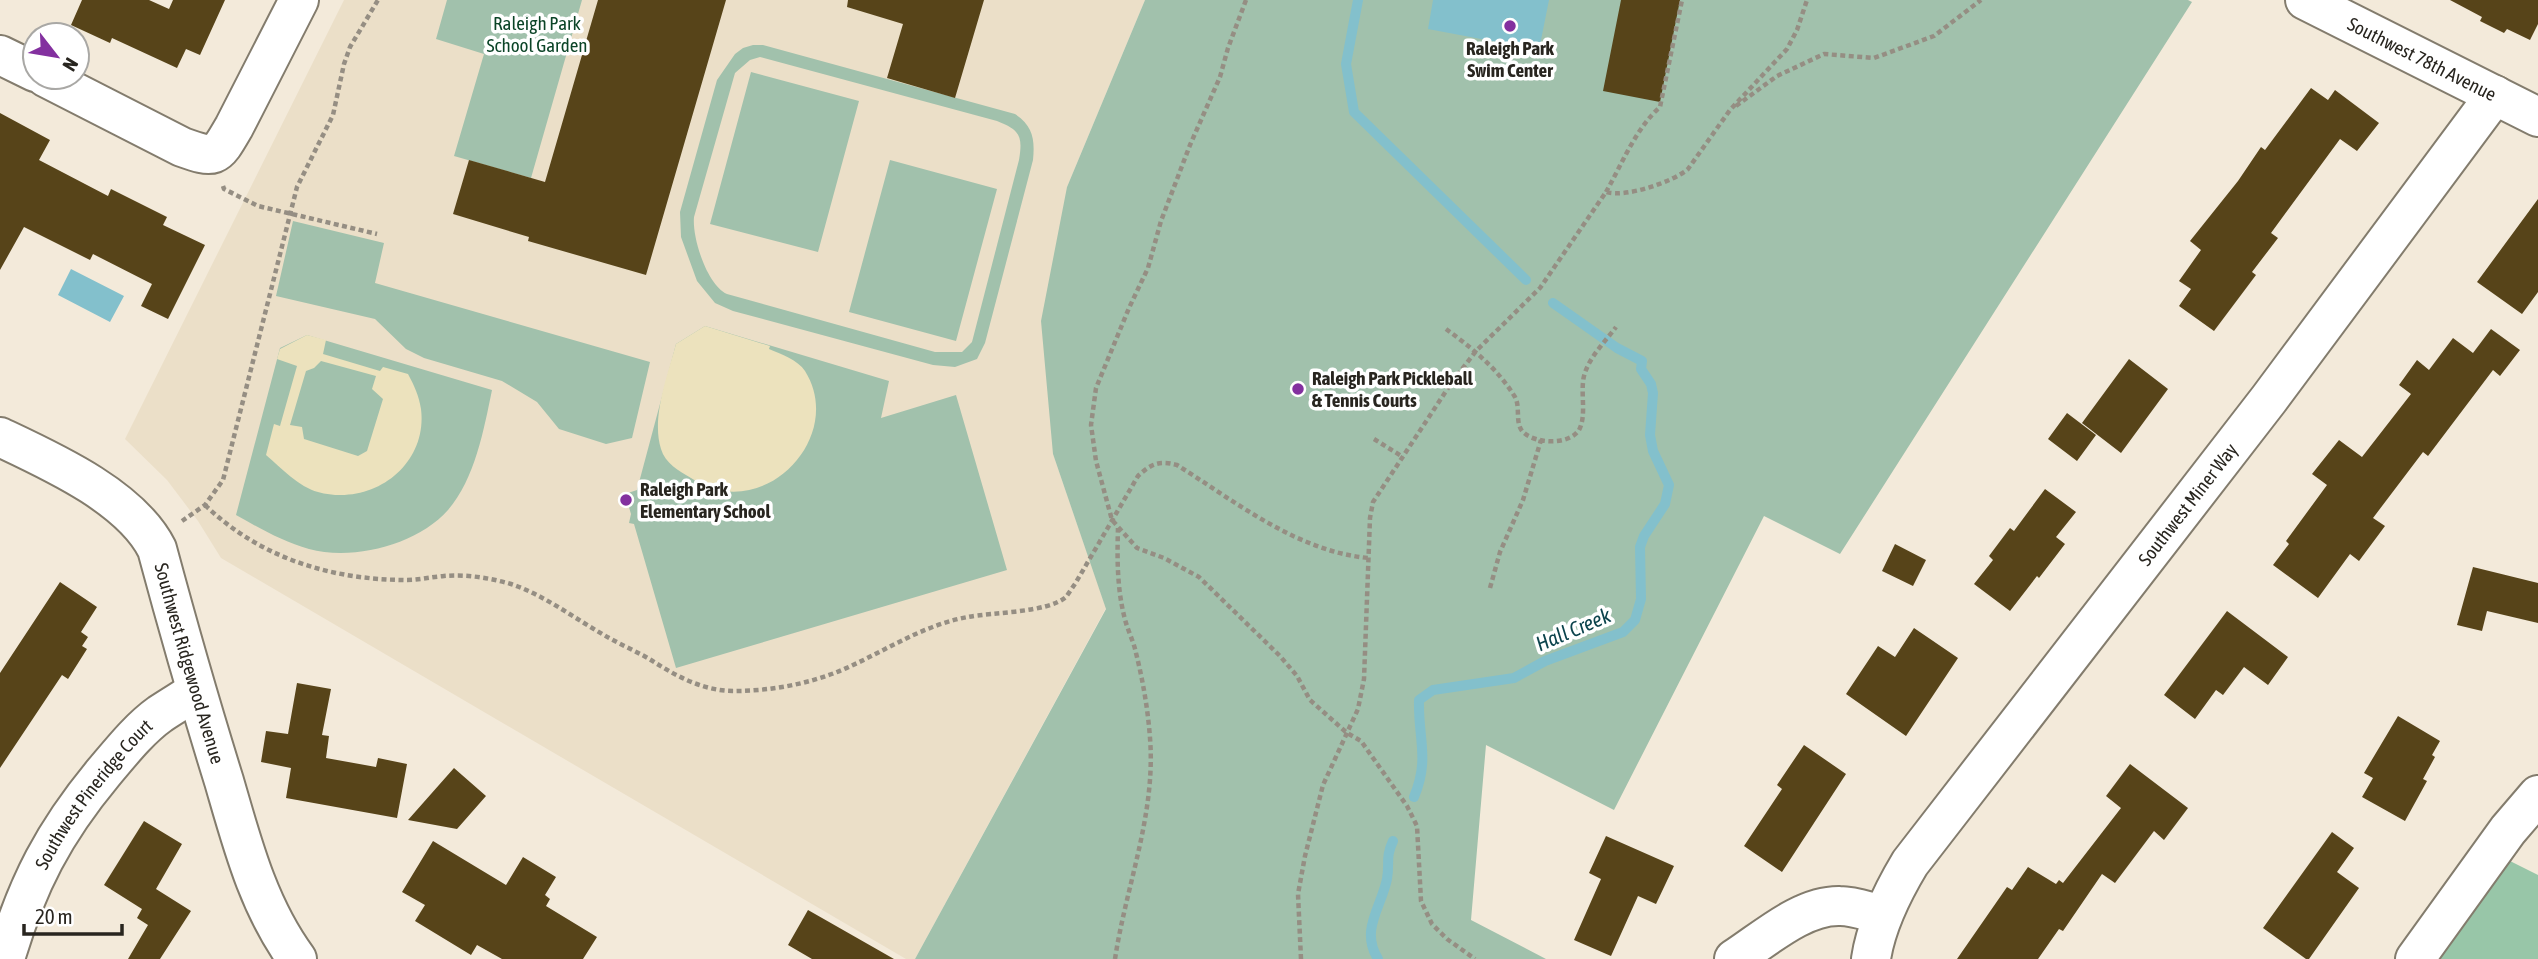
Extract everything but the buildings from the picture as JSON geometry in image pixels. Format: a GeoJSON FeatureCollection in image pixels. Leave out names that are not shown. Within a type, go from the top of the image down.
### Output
{"type":"FeatureCollection","features":[{"type":"Feature","properties":{"kind":"street"},"geometry":{"type":"LineString","coordinates":[[72,91],[182,147],[205,156],[213,154],[222,147],[234,127],[299,0]]}},
{"type":"Feature","properties":{"kind":"street","name":"Southwest 78th Avenue"},"geometry":{"type":"LineString","coordinates":[[2305,0],[2538,117]]}},
{"type":"Feature","properties":{"kind":"street"},"geometry":{"type":"LineString","coordinates":[[0,55],[21,65]]}},
{"type":"Feature","properties":{"kind":"street","name":"Southwest Miner Way"},"geometry":{"type":"LineString","coordinates":[[1871,959],[1874,937],[1898,882],[1927,839],[2269,399],[2495,95]]}},
{"type":"Feature","properties":{"kind":"street","name":"Southwest Ridgewood Avenue"},"geometry":{"type":"LineString","coordinates":[[0,437],[54,464],[104,494],[137,519],[148,532],[157,549],[196,691],[252,874],[284,942],[297,959]]}},
{"type":"Feature","properties":{"kind":"street","name":"Southwest Pineridge Court"},"geometry":{"type":"LineString","coordinates":[[5,959],[19,911],[34,877],[81,800],[118,754],[158,715],[196,691]]}},
{"type":"Feature","properties":{"kind":"street"},"geometry":{"type":"LineString","coordinates":[[2415,959],[2492,852],[2538,795]]}},
{"type":"Feature","properties":{"kind":"street"},"geometry":{"type":"LineString","coordinates":[[1734,959],[1815,909],[1839,906],[1884,915]]}},
{"type":"Feature","properties":{"kind":"path"},"geometry":{"type":"LineString","coordinates":[[148,532],[179,523],[205,505],[216,491],[226,470],[290,212],[302,175],[333,115],[350,47],[377,0]]}},
{"type":"Feature","properties":{"kind":"path"},"geometry":{"type":"LineString","coordinates":[[1246,0],[1220,77],[1161,221],[1149,268],[1129,308],[1096,388],[1091,425],[1096,461],[1112,520],[1118,528],[1137,548],[1164,558],[1199,578],[1228,603],[1297,676],[1310,700],[1347,733],[1361,741],[1407,806],[1417,826],[1421,901],[1432,924],[1447,939],[1475,959]]}},
{"type":"Feature","properties":{"kind":"path"},"geometry":{"type":"LineString","coordinates":[[1301,959],[1298,894],[1305,856],[1323,785],[1358,709],[1364,679],[1370,517],[1373,502],[1476,351],[1540,288],[1606,191],[1641,130],[1660,107],[1682,0]]}},
{"type":"Feature","properties":{"kind":"path"},"geometry":{"type":"LineString","coordinates":[[1606,191],[1615,195],[1666,182],[1688,169],[1730,110],[1787,49],[1807,0]]}},
{"type":"Feature","properties":{"kind":"path"},"geometry":{"type":"LineString","coordinates":[[1730,110],[1777,76],[1824,54],[1874,58],[1934,36],[1981,0]]}},
{"type":"Feature","properties":{"kind":"path"},"geometry":{"type":"LineString","coordinates":[[213,154],[224,189],[258,206],[377,234]]}},
{"type":"Feature","properties":{"kind":"path"},"geometry":{"type":"LineString","coordinates":[[1446,329],[1476,351],[1502,380],[1517,400],[1519,426],[1525,433],[1541,440],[1560,440],[1577,433],[1580,426],[1582,387],[1589,362],[1616,327]]}},
{"type":"Feature","properties":{"kind":"path"},"geometry":{"type":"LineString","coordinates":[[1374,439],[1404,457]]}},
{"type":"Feature","properties":{"kind":"path"},"geometry":{"type":"LineString","coordinates":[[1490,588],[1500,552],[1523,500],[1541,440]]}},
{"type":"Feature","properties":{"kind":"path"},"geometry":{"type":"LineString","coordinates":[[205,505],[222,521],[258,545],[320,571],[392,580],[472,576],[512,585],[536,595],[670,673],[706,688],[732,691],[785,687],[814,680],[853,665],[927,627],[950,620],[1051,604],[1065,597],[1076,584],[1138,475],[1150,465],[1164,461],[1177,465],[1277,527],[1318,548],[1343,556],[1369,558]]}},
{"type":"Feature","properties":{"kind":"path"},"geometry":{"type":"LineString","coordinates":[[1115,959],[1142,837],[1150,739],[1136,652],[1121,600],[1117,566],[1118,528]]}},
{"type":"Feature","properties":{"kind":"shaded area","name":"Raleigh Park Elementary School"},"geometry":{"type":"Polygon","coordinates":[[[344,0],[1145,0],[1067,187],[1053,454],[1106,608],[915,959],[906,959],[221,558],[198,521],[167,480],[125,439],[344,0]]]}},
{"type":"Feature","properties":{"kind":"green space","name":"Raleigh Park School Garden"},"geometry":{"type":"Polygon","coordinates":[[[447,0],[582,0],[531,178],[454,156],[484,54],[436,39],[447,0]]]}},
{"type":"Feature","properties":{"kind":"green space"},"geometry":{"type":"Polygon","coordinates":[[[1145,0],[2192,2],[1840,554],[1764,516],[1614,810],[1486,745],[1471,920],[1546,959],[915,959],[1106,609],[1053,454],[1041,321],[1067,187],[1145,0]]]}},
{"type":"Feature","properties":{"kind":"green space"},"geometry":{"type":"Polygon","coordinates":[[[763,45],[1015,114],[1026,123],[1033,139],[1033,160],[985,343],[977,359],[955,367],[933,365],[733,311],[715,303],[697,281],[681,237],[680,212],[717,80],[735,54],[743,48],[763,45]],[[760,57],[750,60],[735,73],[694,217],[698,248],[707,271],[727,294],[935,352],[962,352],[972,342],[1019,160],[1018,135],[997,121],[760,57]]]}},
{"type":"Feature","properties":{"kind":"green space"},"geometry":{"type":"Polygon","coordinates":[[[751,72],[859,101],[818,252],[710,224],[751,72]]]}},
{"type":"Feature","properties":{"kind":"green space"},"geometry":{"type":"Polygon","coordinates":[[[890,160],[997,189],[956,341],[849,312],[890,160]]]}},
{"type":"Feature","properties":{"kind":"green space"},"geometry":{"type":"Polygon","coordinates":[[[293,221],[384,243],[375,283],[650,362],[632,438],[606,444],[559,429],[537,402],[502,381],[424,358],[406,349],[375,319],[276,296],[293,221]]]}},
{"type":"Feature","properties":{"kind":"green space"},"geometry":{"type":"Polygon","coordinates":[[[705,326],[889,381],[881,418],[956,395],[1007,570],[676,668],[634,524],[629,523],[631,514],[625,494],[637,490],[676,344],[705,326]]]}},
{"type":"Feature","properties":{"kind":"green space"},"geometry":{"type":"Polygon","coordinates":[[[307,335],[492,390],[477,453],[465,484],[448,510],[419,533],[402,541],[364,551],[326,552],[290,543],[236,515],[280,348],[307,335]]]}},
{"type":"Feature","properties":{"kind":"green space"},"geometry":{"type":"Polygon","coordinates":[[[2506,859],[2538,875],[2538,959],[2432,959],[2506,859]]]}},
{"type":"Feature","properties":{"kind":"sand"},"geometry":{"type":"Polygon","coordinates":[[[705,326],[770,346],[769,349],[794,361],[805,371],[815,397],[815,423],[806,447],[790,468],[769,483],[744,491],[718,490],[691,478],[669,462],[663,454],[658,437],[659,410],[676,344],[705,326]]]}},
{"type":"Feature","properties":{"kind":"sand"},"geometry":{"type":"Polygon","coordinates":[[[307,335],[326,340],[323,354],[380,371],[383,367],[408,374],[420,404],[421,430],[406,464],[392,478],[358,493],[338,495],[318,492],[297,482],[266,455],[274,424],[280,426],[297,366],[277,359],[280,349],[307,335]],[[321,361],[306,371],[290,425],[302,427],[304,439],[358,456],[367,451],[383,399],[372,389],[376,376],[321,361]]]}},
{"type":"Feature","properties":{"kind":"water"},"geometry":{"type":"Polygon","coordinates":[[[1433,0],[1549,0],[1539,50],[1428,29],[1433,0]]]}},
{"type":"Feature","properties":{"kind":"water"},"geometry":{"type":"Polygon","coordinates":[[[71,269],[124,296],[110,322],[58,295],[71,269]]]}},
{"type":"Feature","properties":{"kind":"waterway","name":"Hall Creek"},"geometry":{"type":"LineString","coordinates":[[1358,0],[1346,64],[1354,112],[1526,280]]}},
{"type":"Feature","properties":{"kind":"waterway","name":"Hall Creek"},"geometry":{"type":"LineString","coordinates":[[1414,797],[1419,784],[1422,760],[1419,700],[1433,690],[1514,678],[1545,661],[1623,632],[1635,620],[1641,599],[1640,547],[1665,504],[1669,485],[1653,451],[1650,435],[1653,393],[1651,384],[1641,369],[1642,361],[1617,348],[1553,303]]}},
{"type":"Feature","properties":{"kind":"waterway","name":"Hall Creek"},"geometry":{"type":"LineString","coordinates":[[1378,959],[1373,948],[1371,929],[1387,879],[1388,856],[1393,841]]}},
{"type":"Feature","properties":{"kind":"place","name":"Raleigh Park Swim Center"},"geometry":{"type":"Point","coordinates":[1510,26]}},
{"type":"Feature","properties":{"kind":"place","name":"Raleigh Park Pickleball & Tennis Courts"},"geometry":{"type":"Point","coordinates":[1298,389]}},
{"type":"Feature","properties":{"kind":"place","name":"Raleigh Park Elementary School"},"geometry":{"type":"Point","coordinates":[626,500]}}]}
